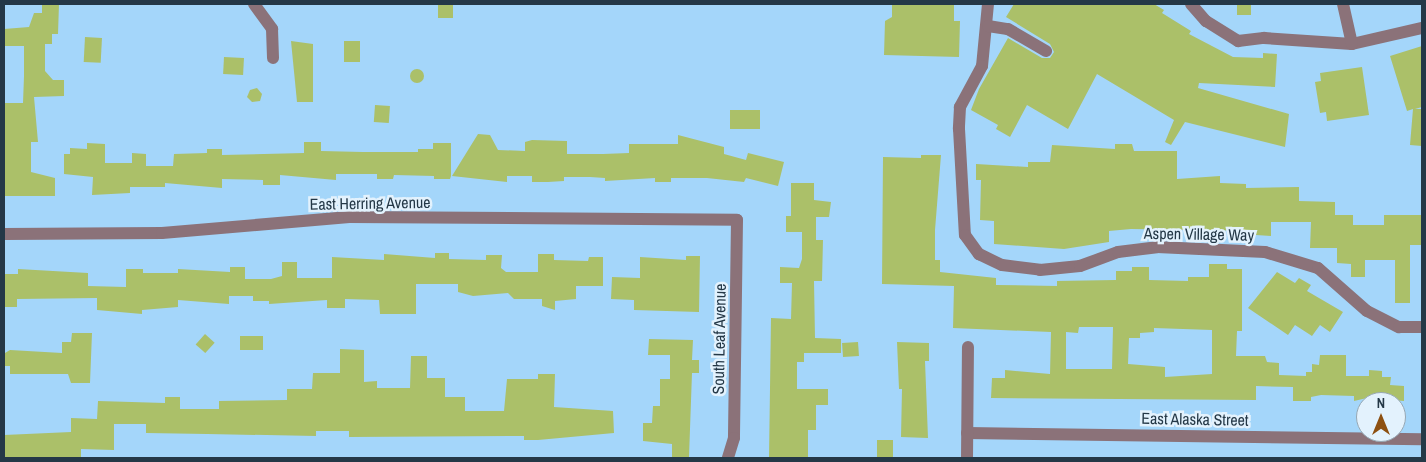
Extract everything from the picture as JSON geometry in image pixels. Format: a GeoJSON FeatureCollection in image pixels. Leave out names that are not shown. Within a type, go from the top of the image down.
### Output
{"type":"FeatureCollection","features":[{"type":"Feature","properties":{"kind":"street"},"geometry":{"type":"LineString","coordinates":[[254,4],[272,29],[273,58]]}},
{"type":"Feature","properties":{"kind":"street","name":"Aspen Village Way"},"geometry":{"type":"LineString","coordinates":[[988,4],[988,26],[982,66],[960,107],[959,129],[965,235],[979,254],[1002,265],[1040,270],[1080,266],[1118,252],[1157,247],[1265,252],[1318,268],[1367,311],[1399,327],[1422,327]]}},
{"type":"Feature","properties":{"kind":"street"},"geometry":{"type":"LineString","coordinates":[[1191,4],[1206,21],[1238,41],[1264,38],[1352,44],[1422,28]]}},
{"type":"Feature","properties":{"kind":"street"},"geometry":{"type":"LineString","coordinates":[[1343,4],[1352,44]]}},
{"type":"Feature","properties":{"kind":"street"},"geometry":{"type":"LineString","coordinates":[[988,26],[1008,29],[1046,51]]}},
{"type":"Feature","properties":{"kind":"street","name":"East Herring Avenue"},"geometry":{"type":"LineString","coordinates":[[4,234],[162,232],[349,217],[737,220]]}},
{"type":"Feature","properties":{"kind":"street","name":"South Leaf Avenue"},"geometry":{"type":"LineString","coordinates":[[728,458],[734,438],[737,220]]}},
{"type":"Feature","properties":{"kind":"street"},"geometry":{"type":"LineString","coordinates":[[967,458],[968,347]]}},
{"type":"Feature","properties":{"kind":"street","name":"East Alaska Street"},"geometry":{"type":"LineString","coordinates":[[967,433],[1422,438]]}},
{"type":"Feature","properties":{"kind":"building"},"geometry":{"type":"Polygon","coordinates":[[[42,4],[59,4],[58,34],[52,34],[52,44],[45,44],[45,71],[53,80],[64,80],[64,96],[34,97],[38,142],[31,142],[31,172],[55,178],[55,196],[4,196],[4,103],[23,103],[24,46],[4,46],[4,29],[29,27],[34,13],[42,13],[42,4]]]}},
{"type":"Feature","properties":{"kind":"building"},"geometry":{"type":"Polygon","coordinates":[[[438,4],[453,4],[453,18],[438,18],[438,4]]]}},
{"type":"Feature","properties":{"kind":"building"},"geometry":{"type":"Polygon","coordinates":[[[892,4],[954,4],[954,21],[960,21],[959,57],[884,55],[885,21],[892,17],[892,4]]]}},
{"type":"Feature","properties":{"kind":"building"},"geometry":{"type":"Polygon","coordinates":[[[1014,4],[1154,4],[1164,10],[1162,13],[1191,31],[1189,34],[1233,57],[1263,58],[1263,53],[1277,54],[1275,87],[1199,83],[1198,88],[1289,114],[1285,147],[1185,122],[1171,145],[1165,142],[1174,120],[1097,74],[1068,129],[1027,105],[1010,137],[996,129],[998,125],[971,110],[979,89],[1008,38],[1042,58],[1050,58],[1054,52],[1050,44],[1006,17],[1014,4]]]}},
{"type":"Feature","properties":{"kind":"building"},"geometry":{"type":"Polygon","coordinates":[[[1237,4],[1251,4],[1251,15],[1237,15],[1237,4]]]}},
{"type":"Feature","properties":{"kind":"building"},"geometry":{"type":"Polygon","coordinates":[[[85,37],[102,38],[101,63],[84,62],[85,37]]]}},
{"type":"Feature","properties":{"kind":"building"},"geometry":{"type":"Polygon","coordinates":[[[291,41],[313,44],[313,102],[297,102],[291,41]]]}},
{"type":"Feature","properties":{"kind":"building"},"geometry":{"type":"Polygon","coordinates":[[[344,41],[360,41],[360,62],[344,62],[344,41]]]}},
{"type":"Feature","properties":{"kind":"building"},"geometry":{"type":"Polygon","coordinates":[[[1422,46],[1422,107],[1415,109],[1422,109],[1422,146],[1410,145],[1413,109],[1407,111],[1390,56],[1422,46]]]}},
{"type":"Feature","properties":{"kind":"building"},"geometry":{"type":"Polygon","coordinates":[[[224,57],[244,58],[243,75],[223,74],[224,57]]]}},
{"type":"Feature","properties":{"kind":"building"},"geometry":{"type":"Polygon","coordinates":[[[1362,67],[1369,115],[1327,121],[1326,112],[1320,113],[1315,82],[1321,81],[1320,73],[1362,67]]]}},
{"type":"Feature","properties":{"kind":"building"},"geometry":{"type":"Polygon","coordinates":[[[414,69],[420,69],[424,76],[420,83],[414,83],[410,79],[410,73],[414,69]]]}},
{"type":"Feature","properties":{"kind":"building"},"geometry":{"type":"Polygon","coordinates":[[[257,88],[262,94],[260,101],[252,102],[247,97],[250,90],[257,88]]]}},
{"type":"Feature","properties":{"kind":"building"},"geometry":{"type":"Polygon","coordinates":[[[375,105],[390,106],[389,123],[374,122],[375,105]]]}},
{"type":"Feature","properties":{"kind":"building"},"geometry":{"type":"Polygon","coordinates":[[[730,110],[760,110],[760,129],[730,129],[730,110]]]}},
{"type":"Feature","properties":{"kind":"building"},"geometry":{"type":"Polygon","coordinates":[[[478,134],[490,135],[498,150],[525,151],[525,142],[532,140],[567,141],[567,154],[629,153],[629,144],[678,144],[678,135],[724,147],[724,154],[746,160],[748,153],[784,162],[778,186],[746,178],[744,182],[707,178],[671,178],[671,182],[655,182],[655,178],[605,181],[605,178],[564,177],[564,181],[532,182],[532,176],[507,176],[507,182],[452,176],[478,134]]]}},
{"type":"Feature","properties":{"kind":"building"},"geometry":{"type":"Polygon","coordinates":[[[304,142],[321,142],[321,151],[363,152],[418,152],[418,149],[433,149],[433,143],[451,143],[451,176],[450,179],[434,179],[434,176],[394,175],[393,179],[377,179],[377,174],[336,174],[336,180],[280,175],[280,185],[263,185],[263,180],[222,179],[222,188],[165,183],[165,187],[130,187],[130,193],[92,195],[93,177],[64,174],[64,154],[70,154],[70,148],[87,149],[87,143],[105,144],[105,163],[132,163],[132,153],[146,154],[146,166],[173,166],[174,154],[207,153],[207,149],[222,149],[222,155],[304,153],[304,142]]]}},
{"type":"Feature","properties":{"kind":"building"},"geometry":{"type":"Polygon","coordinates":[[[1115,144],[1132,144],[1134,151],[1177,151],[1177,179],[1220,176],[1220,183],[1246,184],[1246,188],[1299,187],[1299,201],[1335,202],[1335,215],[1353,215],[1353,225],[1384,225],[1384,215],[1422,215],[1422,245],[1410,245],[1410,303],[1395,303],[1395,260],[1365,260],[1365,277],[1351,277],[1351,264],[1337,263],[1337,248],[1310,248],[1311,222],[1271,222],[1271,236],[1256,235],[1256,231],[1131,229],[1109,231],[1109,242],[1064,249],[994,244],[994,221],[980,220],[981,180],[976,180],[976,164],[1028,167],[1028,162],[1050,162],[1052,145],[1115,149],[1115,144]]]}},
{"type":"Feature","properties":{"kind":"building"},"geometry":{"type":"Polygon","coordinates":[[[921,155],[941,155],[935,230],[935,260],[940,260],[940,272],[996,278],[996,285],[1057,286],[1057,281],[1116,280],[1116,271],[1132,271],[1132,267],[1149,267],[1149,280],[1188,281],[1188,277],[1209,277],[1209,264],[1227,264],[1227,269],[1242,269],[1242,331],[1237,331],[1236,356],[1265,356],[1267,362],[1279,363],[1279,375],[1306,376],[1306,372],[1312,372],[1312,364],[1319,365],[1320,355],[1346,355],[1346,376],[1369,376],[1369,370],[1382,371],[1382,377],[1391,377],[1390,385],[1404,386],[1404,392],[1356,392],[1356,401],[1354,401],[1354,396],[1321,395],[1311,397],[1311,401],[1293,401],[1293,387],[1256,386],[1256,400],[991,398],[992,378],[1005,378],[1005,370],[1050,374],[1051,332],[953,328],[954,286],[882,284],[883,157],[921,158],[921,155]],[[1079,327],[1078,333],[1066,332],[1066,369],[1112,369],[1113,327],[1079,327]],[[1154,328],[1154,332],[1140,333],[1140,338],[1129,338],[1128,364],[1165,367],[1165,377],[1212,374],[1212,330],[1154,328]]]}},
{"type":"Feature","properties":{"kind":"building"},"geometry":{"type":"Polygon","coordinates":[[[791,183],[814,183],[814,200],[831,202],[829,217],[816,217],[816,240],[823,240],[822,281],[814,281],[815,338],[841,339],[841,353],[804,353],[804,362],[797,362],[797,389],[828,389],[828,405],[816,405],[816,430],[808,430],[808,458],[769,458],[771,318],[791,319],[792,283],[780,283],[780,267],[799,268],[802,259],[802,232],[786,232],[786,216],[791,216],[791,183]]]}},
{"type":"Feature","properties":{"kind":"building"},"geometry":{"type":"Polygon","coordinates":[[[435,253],[449,253],[449,259],[486,260],[486,255],[502,255],[501,268],[506,272],[538,272],[538,254],[554,254],[554,260],[588,261],[589,257],[603,257],[603,286],[576,286],[576,299],[555,301],[555,310],[542,306],[542,299],[514,299],[508,293],[473,296],[458,292],[458,284],[416,284],[416,314],[380,314],[379,300],[345,299],[345,308],[327,308],[327,300],[269,304],[269,301],[253,301],[253,296],[229,296],[229,304],[178,300],[178,307],[142,310],[142,314],[97,310],[97,298],[17,299],[17,307],[4,307],[4,274],[18,274],[18,269],[88,273],[88,286],[126,287],[126,269],[143,269],[143,273],[178,273],[178,269],[230,272],[230,267],[245,267],[245,279],[271,279],[282,276],[282,262],[297,262],[297,278],[332,278],[332,257],[384,260],[384,254],[435,258],[435,253]]]}},
{"type":"Feature","properties":{"kind":"building"},"geometry":{"type":"Polygon","coordinates":[[[686,256],[700,256],[699,312],[634,310],[634,300],[611,299],[612,277],[640,278],[640,257],[686,260],[686,256]]]}},
{"type":"Feature","properties":{"kind":"building"},"geometry":{"type":"Polygon","coordinates":[[[1277,272],[1295,283],[1299,278],[1311,285],[1307,291],[1343,312],[1330,332],[1320,325],[1312,336],[1295,325],[1288,335],[1248,308],[1277,272]]]}},
{"type":"Feature","properties":{"kind":"building"},"geometry":{"type":"Polygon","coordinates":[[[72,333],[92,333],[90,383],[71,383],[68,374],[10,374],[10,366],[5,366],[5,353],[10,350],[62,353],[62,342],[71,342],[72,333]]]}},
{"type":"Feature","properties":{"kind":"building"},"geometry":{"type":"Polygon","coordinates":[[[205,334],[215,343],[205,353],[196,344],[205,334]]]}},
{"type":"Feature","properties":{"kind":"building"},"geometry":{"type":"Polygon","coordinates":[[[240,336],[263,336],[263,350],[240,350],[240,336]]]}},
{"type":"Feature","properties":{"kind":"building"},"geometry":{"type":"Polygon","coordinates":[[[649,339],[693,340],[692,360],[699,360],[699,373],[692,373],[689,457],[672,457],[672,444],[643,441],[643,423],[652,423],[653,406],[660,406],[660,379],[670,379],[670,355],[648,355],[649,339]]]}},
{"type":"Feature","properties":{"kind":"building"},"geometry":{"type":"Polygon","coordinates":[[[858,342],[859,356],[843,357],[842,343],[858,342]]]}},
{"type":"Feature","properties":{"kind":"building"},"geometry":{"type":"Polygon","coordinates":[[[897,342],[929,343],[929,361],[925,361],[928,438],[901,437],[902,389],[899,389],[897,342]]]}},
{"type":"Feature","properties":{"kind":"building"},"geometry":{"type":"Polygon","coordinates":[[[340,349],[364,350],[364,382],[377,381],[377,388],[410,388],[411,356],[427,356],[427,378],[445,378],[445,397],[465,397],[465,411],[504,411],[507,379],[538,379],[538,374],[555,374],[554,407],[613,411],[614,433],[538,440],[524,440],[524,436],[349,437],[349,431],[316,431],[316,436],[146,433],[146,424],[114,424],[114,450],[81,449],[81,457],[74,458],[4,458],[4,435],[71,432],[71,418],[97,419],[98,401],[165,403],[165,397],[180,397],[180,409],[219,409],[219,401],[287,400],[287,389],[312,389],[313,373],[340,373],[340,349]]]}},
{"type":"Feature","properties":{"kind":"building"},"geometry":{"type":"Polygon","coordinates":[[[877,440],[893,440],[893,458],[877,458],[877,440]]]}}]}
